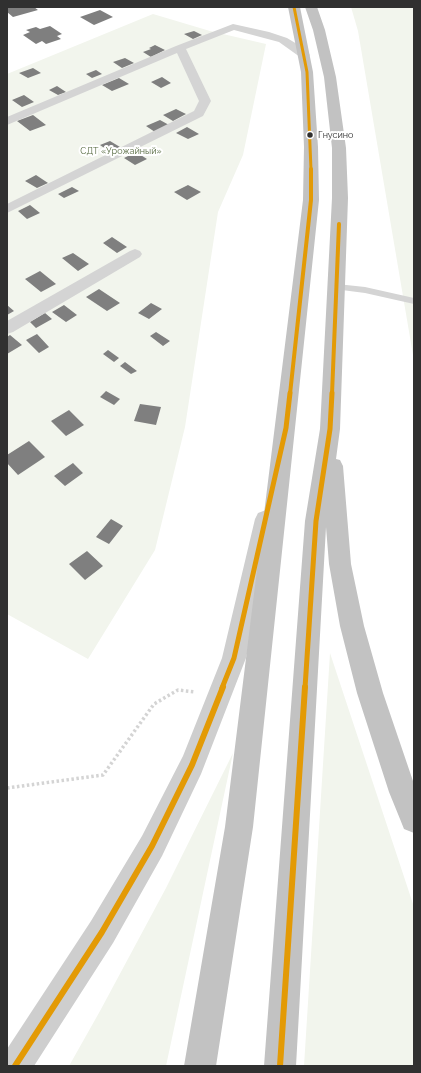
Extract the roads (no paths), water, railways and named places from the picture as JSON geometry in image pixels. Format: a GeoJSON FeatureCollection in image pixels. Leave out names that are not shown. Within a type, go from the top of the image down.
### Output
{"type":"FeatureCollection","features":[{"type":"Feature","properties":{"kind":"highway"},"geometry":{"type":"LineString","coordinates":[[200,1066],[239,827],[311,200],[309,111],[304,55],[294,7]]}},
{"type":"Feature","properties":{"kind":"highway"},"geometry":{"type":"LineString","coordinates":[[280,1066],[316,521],[330,429],[340,198],[339,148],[330,77],[319,30],[311,7]]}},
{"type":"Feature","properties":{"kind":"highway"},"geometry":{"type":"LineString","coordinates":[[330,429],[340,564],[352,626],[370,693],[403,792],[414,819]]}},
{"type":"Feature","properties":{"kind":"main road"},"geometry":{"type":"LineString","coordinates":[[15,1066],[102,932],[152,846],[192,765],[234,658],[246,614],[286,428]]}},
{"type":"Feature","properties":{"kind":"street"},"geometry":{"type":"LineString","coordinates":[[7,122],[233,27],[284,40],[304,55]]}},
{"type":"Feature","properties":{"kind":"street"},"geometry":{"type":"LineString","coordinates":[[7,209],[199,112],[205,101],[180,48]]}},
{"type":"Feature","properties":{"kind":"street"},"geometry":{"type":"LineString","coordinates":[[7,328],[134,254]]}},
{"type":"Feature","properties":{"kind":"lane"},"geometry":{"type":"LineString","coordinates":[[337,287],[365,290],[414,301]]}},
{"type":"Feature","properties":{"kind":"place","name":"Гнусино"},"geometry":{"type":"Point","coordinates":[310,135]}},
{"type":"Feature","properties":{"kind":"park label","name":"СДТ «Урожайный»"},"geometry":{"type":"Point","coordinates":[121,151]}}]}
